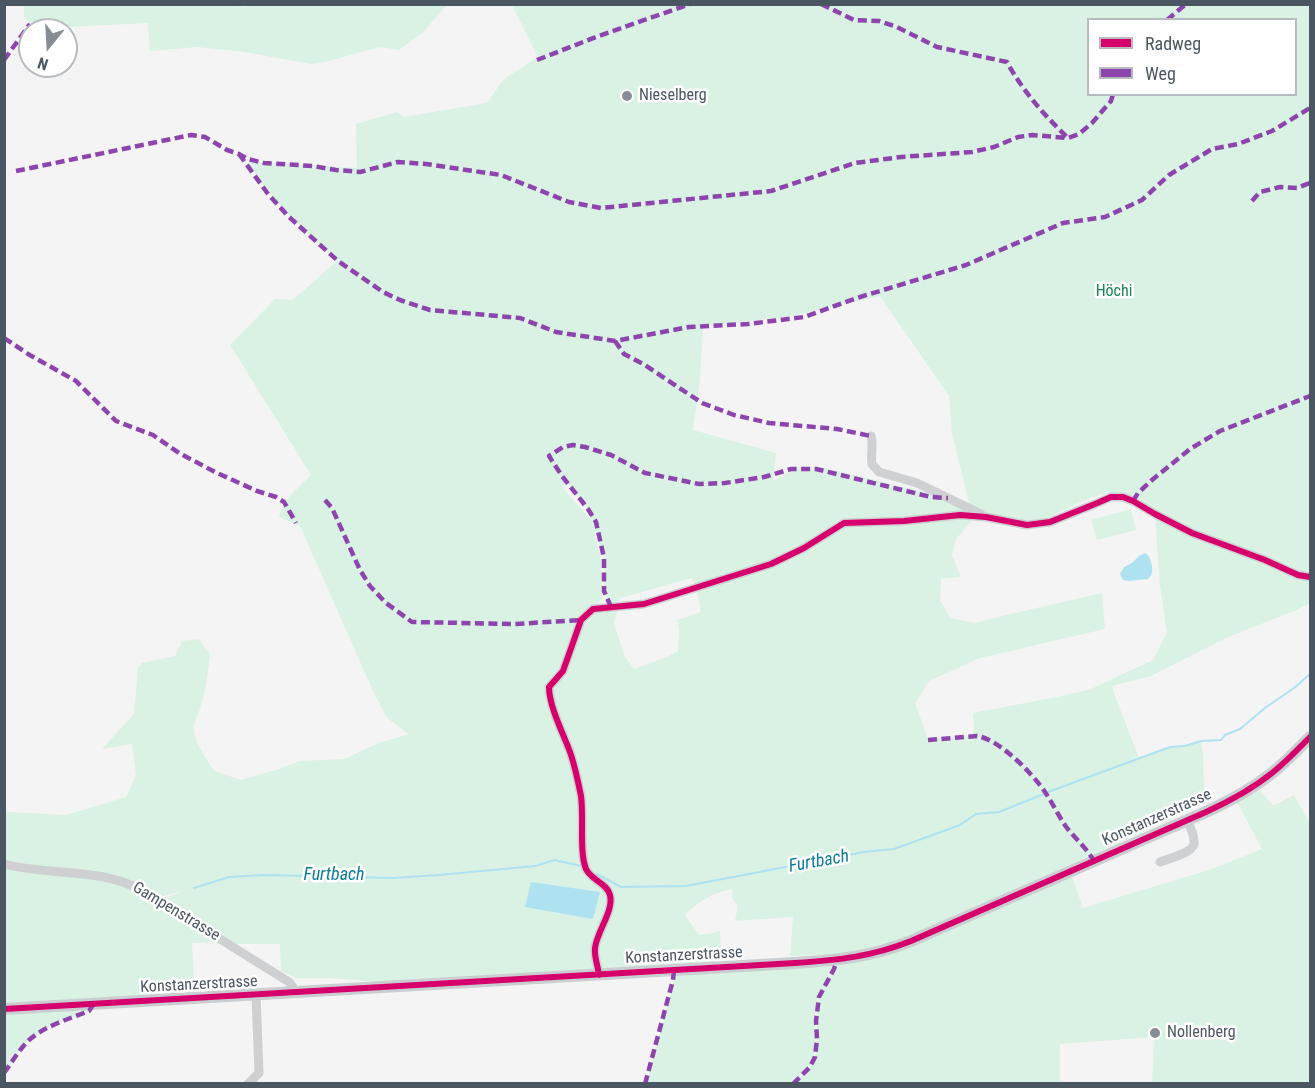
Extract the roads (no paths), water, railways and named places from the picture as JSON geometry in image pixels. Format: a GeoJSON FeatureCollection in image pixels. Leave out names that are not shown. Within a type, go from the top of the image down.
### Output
{"type":"FeatureCollection","features":[{"type":"Feature","properties":{"kind":"main road","name":"Konstanzerstrasse"},"geometry":{"type":"LineString","coordinates":[[4,1009],[837,960],[876,953],[911,941],[1232,800],[1282,765],[1311,737]]}},
{"type":"Feature","properties":{"kind":"street"},"geometry":{"type":"LineString","coordinates":[[871,436],[872,464],[879,472],[917,483],[986,517]]}},
{"type":"Feature","properties":{"kind":"street"},"geometry":{"type":"LineString","coordinates":[[599,975],[595,949],[610,904],[610,895],[586,868],[583,857],[581,800],[578,784],[571,755],[549,698],[549,687],[563,671],[581,620],[593,609],[645,604],[771,564],[804,548],[844,523],[904,521],[960,515],[986,517],[1027,525],[1050,522],[1111,496],[1133,501],[1192,533],[1255,556],[1298,575],[1311,577]]}},
{"type":"Feature","properties":{"kind":"street","name":"Konstanzerstrasse"},"geometry":{"type":"LineString","coordinates":[[1160,862],[1188,851],[1192,847],[1194,842],[1187,820]]}},
{"type":"Feature","properties":{"kind":"street","name":"Gampenstrasse"},"geometry":{"type":"LineString","coordinates":[[4,864],[127,882],[290,982],[293,993]]}},
{"type":"Feature","properties":{"kind":"street"},"geometry":{"type":"LineString","coordinates":[[248,1083],[259,1073],[256,995]]}},
{"type":"Feature","properties":{"kind":"water"},"geometry":{"type":"Polygon","coordinates":[[[1145,553],[1152,564],[1150,577],[1123,580],[1120,574],[1124,567],[1145,553]]]}},
{"type":"Feature","properties":{"kind":"water"},"geometry":{"type":"Polygon","coordinates":[[[531,882],[600,892],[593,919],[525,907],[531,882]]]}},
{"type":"Feature","properties":{"kind":"waterway","name":"Furtbach"},"geometry":{"type":"LineString","coordinates":[[1048,792],[1170,747],[1221,740],[1225,735],[1240,729],[1310,674]]}},
{"type":"Feature","properties":{"kind":"waterway","name":"Furtbach"},"geometry":{"type":"LineString","coordinates":[[597,874],[621,887],[686,886],[864,852],[894,849],[960,825],[976,814],[999,812],[1044,794]]}},
{"type":"Feature","properties":{"kind":"waterway","name":"Furtbach"},"geometry":{"type":"LineString","coordinates":[[194,888],[229,877],[264,875],[392,878],[535,866],[555,860],[581,866]]}},
{"type":"Feature","properties":{"kind":"place","name":"Nieselberg"},"geometry":{"type":"Point","coordinates":[627,96]}},
{"type":"Feature","properties":{"kind":"place","name":"Nollenberg"},"geometry":{"type":"Point","coordinates":[1155,1033]}},
{"type":"Feature","properties":{"kind":"park label","name":"Höchi"},"geometry":{"type":"Point","coordinates":[1114,292]}}]}
